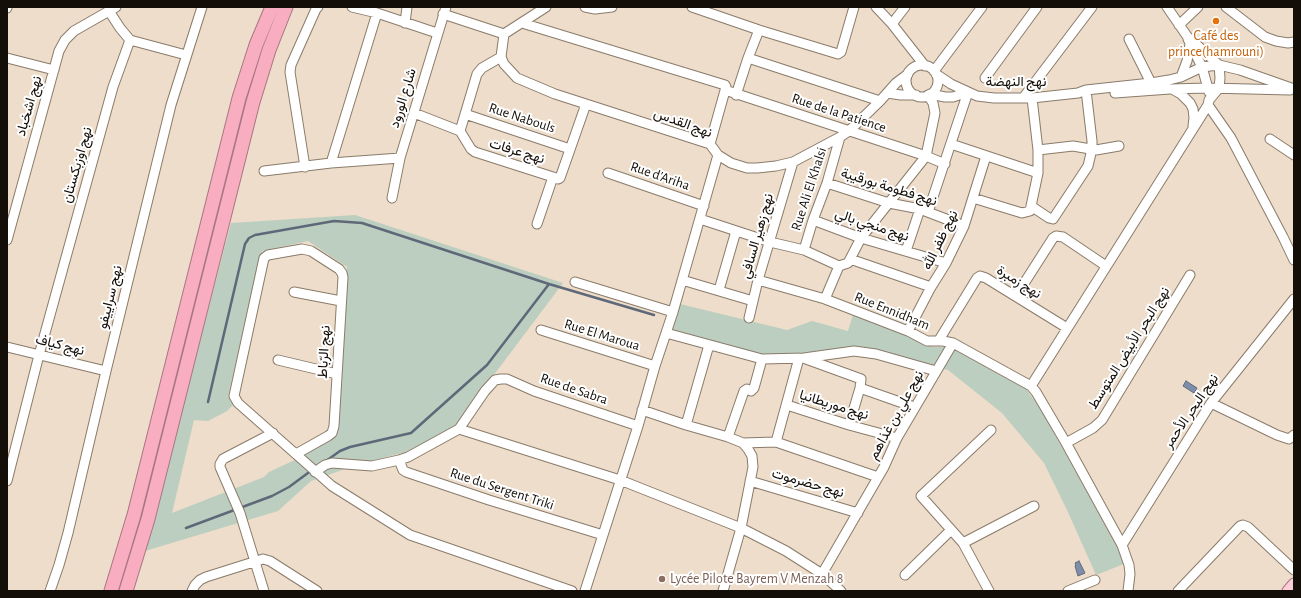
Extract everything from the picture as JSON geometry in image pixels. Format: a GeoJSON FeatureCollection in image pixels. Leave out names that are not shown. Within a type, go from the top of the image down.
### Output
{"type":"FeatureCollection","features":[{"type":"Feature","properties":{"kind":"highway"},"geometry":{"type":"LineString","coordinates":[[111,591],[134,515],[240,98],[256,45],[272,7]]}},
{"type":"Feature","properties":{"kind":"highway"},"geometry":{"type":"LineString","coordinates":[[126,591],[148,519],[253,102],[269,50],[286,7]]}},
{"type":"Feature","properties":{"kind":"main road"},"geometry":{"type":"LineString","coordinates":[[1288,591],[1294,584]]}},
{"type":"Feature","properties":{"kind":"street","name":"نهج سراييفو"},"geometry":{"type":"LineString","coordinates":[[48,590],[68,534],[171,105],[202,7]]}},
{"type":"Feature","properties":{"kind":"street"},"geometry":{"type":"LineString","coordinates":[[305,167],[290,72],[318,7]]}},
{"type":"Feature","properties":{"kind":"street"},"geometry":{"type":"LineString","coordinates":[[352,7],[377,13],[437,33]]}},
{"type":"Feature","properties":{"kind":"street"},"geometry":{"type":"LineString","coordinates":[[405,23],[407,7]]}},
{"type":"Feature","properties":{"kind":"street"},"geometry":{"type":"LineString","coordinates":[[504,34],[546,7]]}},
{"type":"Feature","properties":{"kind":"street"},"geometry":{"type":"LineString","coordinates":[[585,7],[595,9],[612,7]]}},
{"type":"Feature","properties":{"kind":"street"},"geometry":{"type":"LineString","coordinates":[[692,7],[759,30],[839,54],[841,52],[854,7]]}},
{"type":"Feature","properties":{"kind":"street"},"geometry":{"type":"LineString","coordinates":[[876,7],[892,24],[925,66],[935,72]]}},
{"type":"Feature","properties":{"kind":"street"},"geometry":{"type":"LineString","coordinates":[[892,24],[905,7]]}},
{"type":"Feature","properties":{"kind":"street"},"geometry":{"type":"LineString","coordinates":[[929,95],[937,85],[935,72],[982,7]]}},
{"type":"Feature","properties":{"kind":"street"},"geometry":{"type":"LineString","coordinates":[[985,78],[1037,7]]}},
{"type":"Feature","properties":{"kind":"street"},"geometry":{"type":"LineString","coordinates":[[973,198],[1022,213],[1030,211],[1038,173],[1038,150],[1028,98],[1092,7]]}},
{"type":"Feature","properties":{"kind":"street"},"geometry":{"type":"LineString","coordinates":[[1167,7],[1189,40],[1202,67],[1208,88],[1209,102],[1231,138],[1283,236],[1294,260]]}},
{"type":"Feature","properties":{"kind":"street"},"geometry":{"type":"LineString","coordinates":[[1180,25],[1198,7]]}},
{"type":"Feature","properties":{"kind":"street"},"geometry":{"type":"LineString","coordinates":[[1226,7],[1265,37],[1276,41],[1288,43],[1294,42]]}},
{"type":"Feature","properties":{"kind":"street"},"geometry":{"type":"LineString","coordinates":[[113,9],[120,28],[130,40],[186,56]]}},
{"type":"Feature","properties":{"kind":"street","name":"نهج اشخباد"},"geometry":{"type":"LineString","coordinates":[[7,240],[54,70],[65,40],[74,31],[113,9]]}},
{"type":"Feature","properties":{"kind":"street"},"geometry":{"type":"LineString","coordinates":[[445,11],[504,34]]}},
{"type":"Feature","properties":{"kind":"street","name":"شارع الورود"},"geometry":{"type":"LineString","coordinates":[[392,198],[400,158],[437,33],[445,11]]}},
{"type":"Feature","properties":{"kind":"street"},"geometry":{"type":"LineString","coordinates":[[331,163],[377,13]]}},
{"type":"Feature","properties":{"kind":"street","name":"Rue de la Patience"},"geometry":{"type":"LineString","coordinates":[[522,23],[724,85],[726,86],[725,90],[736,94],[926,156],[945,164]]}},
{"type":"Feature","properties":{"kind":"street"},"geometry":{"type":"LineString","coordinates":[[736,94],[759,30]]}},
{"type":"Feature","properties":{"kind":"street"},"geometry":{"type":"LineString","coordinates":[[414,113],[460,131],[477,74],[482,68],[501,57],[504,34]]}},
{"type":"Feature","properties":{"kind":"street"},"geometry":{"type":"LineString","coordinates":[[1129,39],[1151,83]]}},
{"type":"Feature","properties":{"kind":"street","name":"نهج اوزبكستان"},"geometry":{"type":"LineString","coordinates":[[7,481],[39,355],[113,87],[130,40]]}},
{"type":"Feature","properties":{"kind":"street"},"geometry":{"type":"LineString","coordinates":[[1189,40],[1220,65]]}},
{"type":"Feature","properties":{"kind":"street"},"geometry":{"type":"LineString","coordinates":[[1181,77],[1187,61],[1189,40]]}},
{"type":"Feature","properties":{"kind":"street","name":"نهج القدس"},"geometry":{"type":"LineString","coordinates":[[501,57],[504,64],[517,78],[554,94],[710,144],[718,155],[737,166],[747,168],[776,166],[793,162],[840,137],[849,131],[896,83],[908,74]]}},
{"type":"Feature","properties":{"kind":"street"},"geometry":{"type":"LineString","coordinates":[[7,58],[54,70]]}},
{"type":"Feature","properties":{"kind":"street"},"geometry":{"type":"LineString","coordinates":[[748,58],[880,101]]}},
{"type":"Feature","properties":{"kind":"street"},"geometry":{"type":"LineString","coordinates":[[1128,591],[1130,574],[1129,565],[1122,545],[1066,443],[1031,386],[1219,88],[1220,65]]}},
{"type":"Feature","properties":{"kind":"street"},"geometry":{"type":"LineString","coordinates":[[1083,93],[1181,77],[1202,67],[1220,65],[1240,70],[1294,90]]}},
{"type":"Feature","properties":{"kind":"street"},"geometry":{"type":"LineString","coordinates":[[916,95],[909,90],[906,82],[908,74],[915,67],[925,66]]}},
{"type":"Feature","properties":{"kind":"street","name":"نهج النهضة"},"geometry":{"type":"LineString","coordinates":[[935,72],[951,84],[968,92],[985,97],[1028,98],[1083,93]]}},
{"type":"Feature","properties":{"kind":"street"},"geometry":{"type":"LineString","coordinates":[[1083,93],[1170,88],[1294,90]]}},
{"type":"Feature","properties":{"kind":"street"},"geometry":{"type":"LineString","coordinates":[[1170,88],[1181,94],[1190,103],[1193,109],[1194,118],[1192,129]]}},
{"type":"Feature","properties":{"kind":"street"},"geometry":{"type":"LineString","coordinates":[[710,144],[725,90]]}},
{"type":"Feature","properties":{"kind":"street"},"geometry":{"type":"LineString","coordinates":[[887,93],[953,97],[968,92]]}},
{"type":"Feature","properties":{"kind":"street"},"geometry":{"type":"LineString","coordinates":[[906,251],[945,164],[968,92]]}},
{"type":"Feature","properties":{"kind":"street"},"geometry":{"type":"LineString","coordinates":[[1031,206],[1053,219],[1089,162],[1092,141],[1083,93]]}},
{"type":"Feature","properties":{"kind":"street"},"geometry":{"type":"LineString","coordinates":[[700,219],[770,242],[804,250],[839,266],[844,265],[850,259],[861,238],[926,156],[935,113],[933,103],[929,95]]}},
{"type":"Feature","properties":{"kind":"street"},"geometry":{"type":"LineString","coordinates":[[537,224],[553,177],[558,179],[560,178],[586,104]]}},
{"type":"Feature","properties":{"kind":"street","name":"Rue Nabouls"},"geometry":{"type":"LineString","coordinates":[[465,114],[570,149]]}},
{"type":"Feature","properties":{"kind":"street","name":"نهج عرفات"},"geometry":{"type":"LineString","coordinates":[[460,131],[470,149],[475,152],[553,177]]}},
{"type":"Feature","properties":{"kind":"street","name":"Rue Ali El Khalsi"},"geometry":{"type":"LineString","coordinates":[[804,250],[813,220],[827,183],[840,137]]}},
{"type":"Feature","properties":{"kind":"street"},"geometry":{"type":"LineString","coordinates":[[1270,140],[1294,155]]}},
{"type":"Feature","properties":{"kind":"street"},"geometry":{"type":"LineString","coordinates":[[951,144],[1038,173]]}},
{"type":"Feature","properties":{"kind":"street"},"geometry":{"type":"LineString","coordinates":[[1038,150],[1073,146],[1092,149],[1119,146]]}},
{"type":"Feature","properties":{"kind":"street"},"geometry":{"type":"LineString","coordinates":[[585,591],[673,312],[718,155]]}},
{"type":"Feature","properties":{"kind":"street","name":"نهج ظفر الله"},"geometry":{"type":"LineString","coordinates":[[908,331],[931,287],[946,263],[964,226],[986,156]]}},
{"type":"Feature","properties":{"kind":"street"},"geometry":{"type":"LineString","coordinates":[[264,171],[331,163],[400,158]]}},
{"type":"Feature","properties":{"kind":"street","name":"نهج زهير السافي"},"geometry":{"type":"LineString","coordinates":[[749,318],[758,280],[793,162]]}},
{"type":"Feature","properties":{"kind":"street","name":"Rue d'Ariha"},"geometry":{"type":"LineString","coordinates":[[608,173],[704,206]]}},
{"type":"Feature","properties":{"kind":"street","name":"نهج فطومة بورقيبة"},"geometry":{"type":"LineString","coordinates":[[827,183],[889,203],[924,211],[964,226]]}},
{"type":"Feature","properties":{"kind":"street","name":"نهج منجي بالي"},"geometry":{"type":"LineString","coordinates":[[813,220],[861,238],[946,263]]}},
{"type":"Feature","properties":{"kind":"street"},"geometry":{"type":"LineString","coordinates":[[719,290],[736,231]]}},
{"type":"Feature","properties":{"kind":"street"},"geometry":{"type":"LineString","coordinates":[[1016,296],[1053,238],[1056,236],[1062,237],[1106,266]]}},
{"type":"Feature","properties":{"kind":"street","name":"نهج الرّباط"},"geometry":{"type":"LineString","coordinates":[[272,433],[238,403],[234,396],[264,258],[268,254],[302,249],[311,251],[334,265],[342,273],[343,277],[334,426],[332,433],[296,454]]}},
{"type":"Feature","properties":{"kind":"street"},"geometry":{"type":"LineString","coordinates":[[850,259],[931,287]]}},
{"type":"Feature","properties":{"kind":"street"},"geometry":{"type":"LineString","coordinates":[[825,299],[839,266]]}},
{"type":"Feature","properties":{"kind":"street","name":"نهج البحر الأبيض المتوسط"},"geometry":{"type":"LineString","coordinates":[[1066,443],[1093,428],[1102,420],[1190,274]]}},
{"type":"Feature","properties":{"kind":"street","name":"نهج زمبرة"},"geometry":{"type":"LineString","coordinates":[[939,340],[977,278],[980,276],[986,278],[1067,328]]}},
{"type":"Feature","properties":{"kind":"street"},"geometry":{"type":"LineString","coordinates":[[682,280],[753,301]]}},
{"type":"Feature","properties":{"kind":"street","name":"Rue Ennidham"},"geometry":{"type":"LineString","coordinates":[[758,280],[825,299],[908,331],[927,341],[939,340],[953,343],[1031,386]]}},
{"type":"Feature","properties":{"kind":"street"},"geometry":{"type":"LineString","coordinates":[[575,282],[673,312]]}},
{"type":"Feature","properties":{"kind":"street"},"geometry":{"type":"LineString","coordinates":[[294,292],[341,301]]}},
{"type":"Feature","properties":{"kind":"street","name":"نهج البحر الأحمر"},"geometry":{"type":"LineString","coordinates":[[1122,545],[1211,403],[1294,299]]}},
{"type":"Feature","properties":{"kind":"street","name":"Rue El Maroua"},"geometry":{"type":"LineString","coordinates":[[541,330],[655,366]]}},
{"type":"Feature","properties":{"kind":"street","name":"نهج علي بن غذاهم"},"geometry":{"type":"LineString","coordinates":[[666,333],[762,359],[802,358],[854,351],[876,354],[936,371],[914,407],[878,477],[822,574]]}},
{"type":"Feature","properties":{"kind":"street"},"geometry":{"type":"LineString","coordinates":[[936,371],[953,343]]}},
{"type":"Feature","properties":{"kind":"street"},"geometry":{"type":"LineString","coordinates":[[686,425],[709,345]]}},
{"type":"Feature","properties":{"kind":"street","name":"نهج كياف"},"geometry":{"type":"LineString","coordinates":[[7,346],[106,371]]}},
{"type":"Feature","properties":{"kind":"street"},"geometry":{"type":"LineString","coordinates":[[776,442],[802,358],[862,380],[849,425]]}},
{"type":"Feature","properties":{"kind":"street"},"geometry":{"type":"LineString","coordinates":[[728,436],[744,391],[754,388],[762,359]]}},
{"type":"Feature","properties":{"kind":"street"},"geometry":{"type":"LineString","coordinates":[[278,360],[337,374]]}},
{"type":"Feature","properties":{"kind":"street","name":"Rue de Sabra"},"geometry":{"type":"LineString","coordinates":[[459,429],[485,391],[495,380],[501,379],[638,426]]}},
{"type":"Feature","properties":{"kind":"street"},"geometry":{"type":"LineString","coordinates":[[860,388],[914,407]]}},
{"type":"Feature","properties":{"kind":"street"},"geometry":{"type":"LineString","coordinates":[[1211,403],[1277,435],[1289,439],[1294,436]]}},
{"type":"Feature","properties":{"kind":"street","name":"نهج موريطانيا"},"geometry":{"type":"LineString","coordinates":[[787,405],[849,425],[897,438]]}},
{"type":"Feature","properties":{"kind":"street"},"geometry":{"type":"LineString","coordinates":[[642,410],[686,425],[728,436],[742,443],[752,456],[753,467],[741,528],[723,591]]}},
{"type":"Feature","properties":{"kind":"street"},"geometry":{"type":"LineString","coordinates":[[315,472],[325,465],[332,463],[372,466],[399,460],[459,429],[620,480],[741,528],[786,551],[822,574],[841,591]]}},
{"type":"Feature","properties":{"kind":"street"},"geometry":{"type":"LineString","coordinates":[[989,591],[983,577],[963,543],[921,496],[991,430]]}},
{"type":"Feature","properties":{"kind":"street"},"geometry":{"type":"LineString","coordinates":[[264,591],[240,513],[220,464],[222,459],[272,433],[315,472],[340,492],[410,535],[572,591]]}},
{"type":"Feature","properties":{"kind":"street"},"geometry":{"type":"LineString","coordinates":[[742,443],[776,442],[878,477]]}},
{"type":"Feature","properties":{"kind":"street","name":"Rue du Sergent Triki"},"geometry":{"type":"LineString","coordinates":[[399,460],[403,470],[406,472],[489,500],[603,534]]}},
{"type":"Feature","properties":{"kind":"street","name":"نهج حضرموت"},"geometry":{"type":"LineString","coordinates":[[750,481],[858,512]]}},
{"type":"Feature","properties":{"kind":"street"},"geometry":{"type":"LineString","coordinates":[[963,543],[1034,506]]}},
{"type":"Feature","properties":{"kind":"street"},"geometry":{"type":"LineString","coordinates":[[1178,591],[1240,526],[1243,525],[1248,526],[1294,570]]}},
{"type":"Feature","properties":{"kind":"street"},"geometry":{"type":"LineString","coordinates":[[905,575],[951,530]]}},
{"type":"Feature","properties":{"kind":"street"},"geometry":{"type":"LineString","coordinates":[[192,591],[200,580],[263,559],[317,591]]}},
{"type":"Feature","properties":{"kind":"street"},"geometry":{"type":"LineString","coordinates":[[1068,591],[1095,580]]}},
{"type":"Feature","properties":{"kind":"green space"},"geometry":{"type":"Polygon","coordinates":[[[355,215],[563,283],[454,428],[405,452],[356,465],[311,481],[278,511],[145,551],[231,223],[355,215]],[[308,241],[262,251],[228,396],[233,405],[227,411],[208,421],[194,420],[172,513],[264,477],[269,472],[297,459],[337,435],[347,267],[308,241]]]}},
{"type":"Feature","properties":{"kind":"green space"},"geometry":{"type":"Polygon","coordinates":[[[680,304],[787,330],[812,321],[848,331],[853,315],[907,333],[933,347],[950,347],[1023,385],[1040,408],[1118,548],[1124,564],[1096,575],[1044,463],[1002,413],[948,370],[855,347],[799,354],[756,354],[672,331],[680,304]]]}},
{"type":"Feature","properties":{"kind":"water"},"geometry":{"type":"Polygon","coordinates":[[[1186,381],[1197,388],[1194,393],[1183,386],[1186,381]]]}},
{"type":"Feature","properties":{"kind":"water"},"geometry":{"type":"Polygon","coordinates":[[[1079,561],[1085,573],[1078,576],[1075,563],[1079,561]]]}},
{"type":"Feature","properties":{"kind":"waterway"},"geometry":{"type":"LineString","coordinates":[[208,402],[245,244],[249,238],[255,235],[334,221],[362,223],[549,284],[654,315]]}},
{"type":"Feature","properties":{"kind":"waterway"},"geometry":{"type":"LineString","coordinates":[[326,461],[340,451],[350,447],[411,433],[487,365],[549,284]]}},
{"type":"Feature","properties":{"kind":"waterway"},"geometry":{"type":"LineString","coordinates":[[186,528],[272,496],[289,487],[312,470]]}},
{"type":"Feature","properties":{"kind":"place","name":"Café des prince(hamrouni)"},"geometry":{"type":"Point","coordinates":[1216,21]}},
{"type":"Feature","properties":{"kind":"place","name":"Lycée Pilote Bayrem V Menzah 8"},"geometry":{"type":"Point","coordinates":[662,579]}}]}
